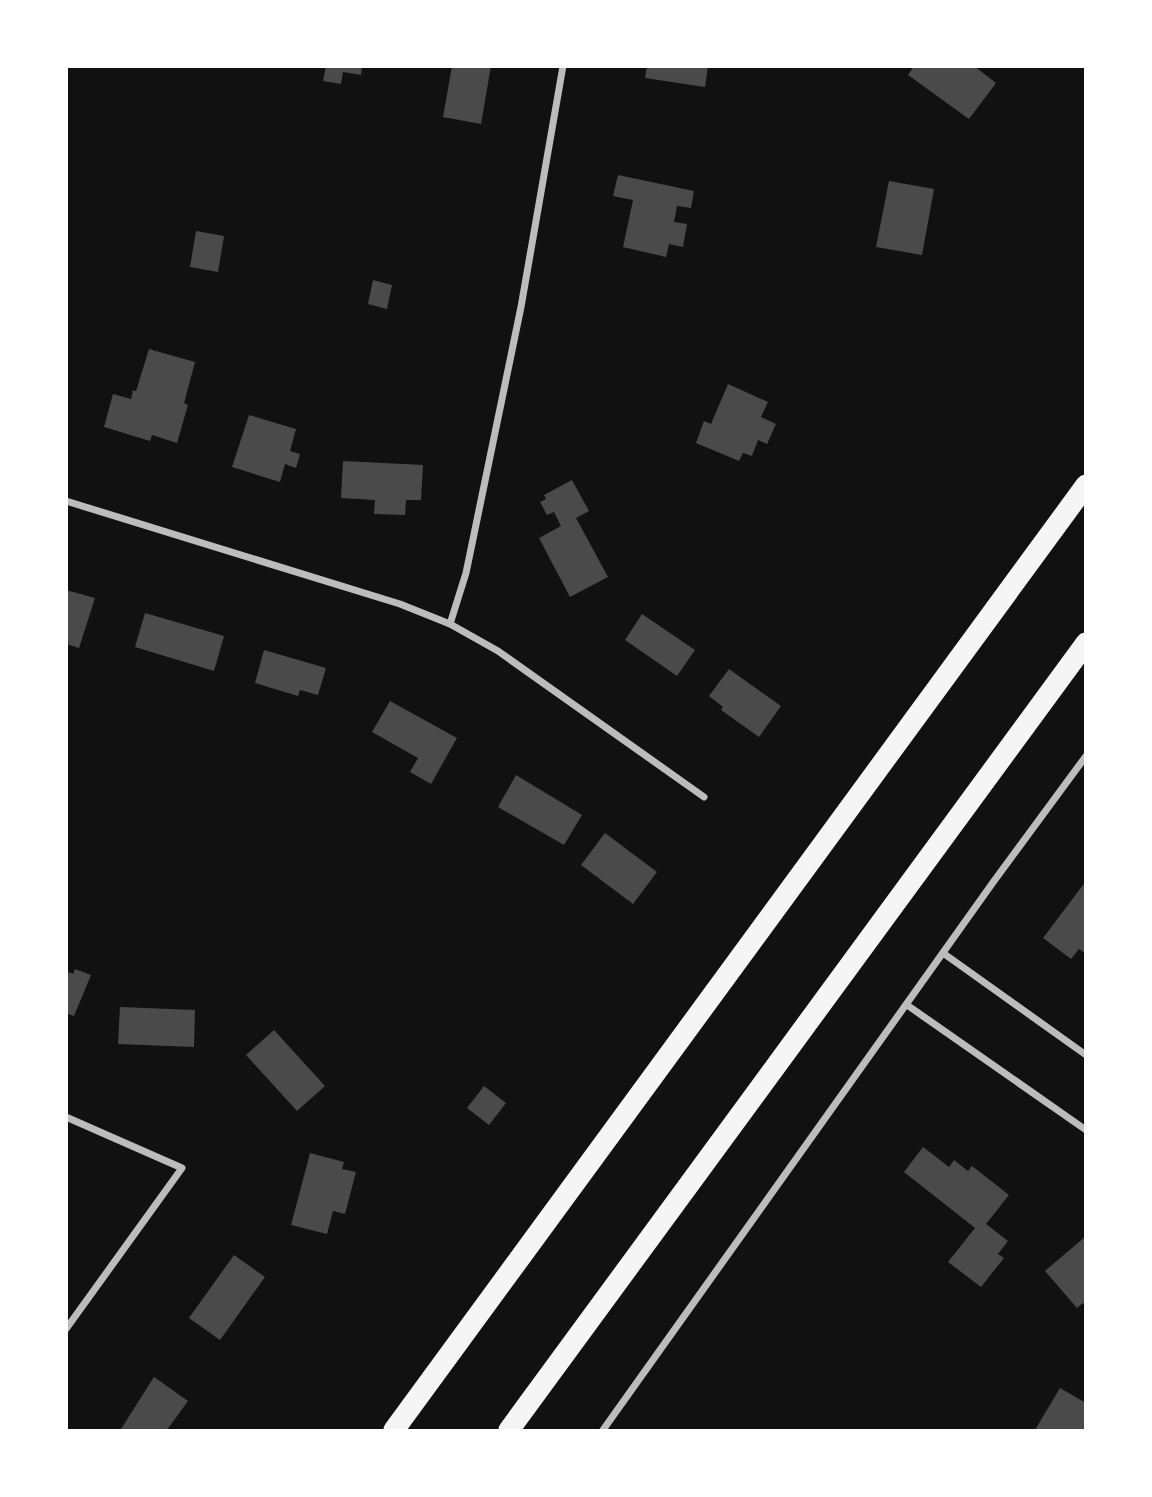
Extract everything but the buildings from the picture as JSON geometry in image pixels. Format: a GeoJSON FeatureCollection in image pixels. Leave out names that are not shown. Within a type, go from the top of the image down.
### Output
{"type":"FeatureCollection","features":[{"type":"Feature","properties":{"kind":"highway"},"geometry":{"type":"LineString","coordinates":[[394,1430],[1086,485]]}},
{"type":"Feature","properties":{"kind":"highway"},"geometry":{"type":"LineString","coordinates":[[509,1430],[1086,643]]}},
{"type":"Feature","properties":{"kind":"street"},"geometry":{"type":"LineString","coordinates":[[450,624],[466,573],[521,307],[563,66]]}},
{"type":"Feature","properties":{"kind":"street"},"geometry":{"type":"LineString","coordinates":[[66,502],[400,604],[450,624],[498,651],[704,797]]}},
{"type":"Feature","properties":{"kind":"street"},"geometry":{"type":"LineString","coordinates":[[604,1430],[1086,756]]}},
{"type":"Feature","properties":{"kind":"street"},"geometry":{"type":"LineString","coordinates":[[943,953],[1086,1055]]}},
{"type":"Feature","properties":{"kind":"street"},"geometry":{"type":"LineString","coordinates":[[907,1005],[1086,1130]]}},
{"type":"Feature","properties":{"kind":"street"},"geometry":{"type":"LineString","coordinates":[[66,1117],[182,1168],[66,1329]]}}]}
